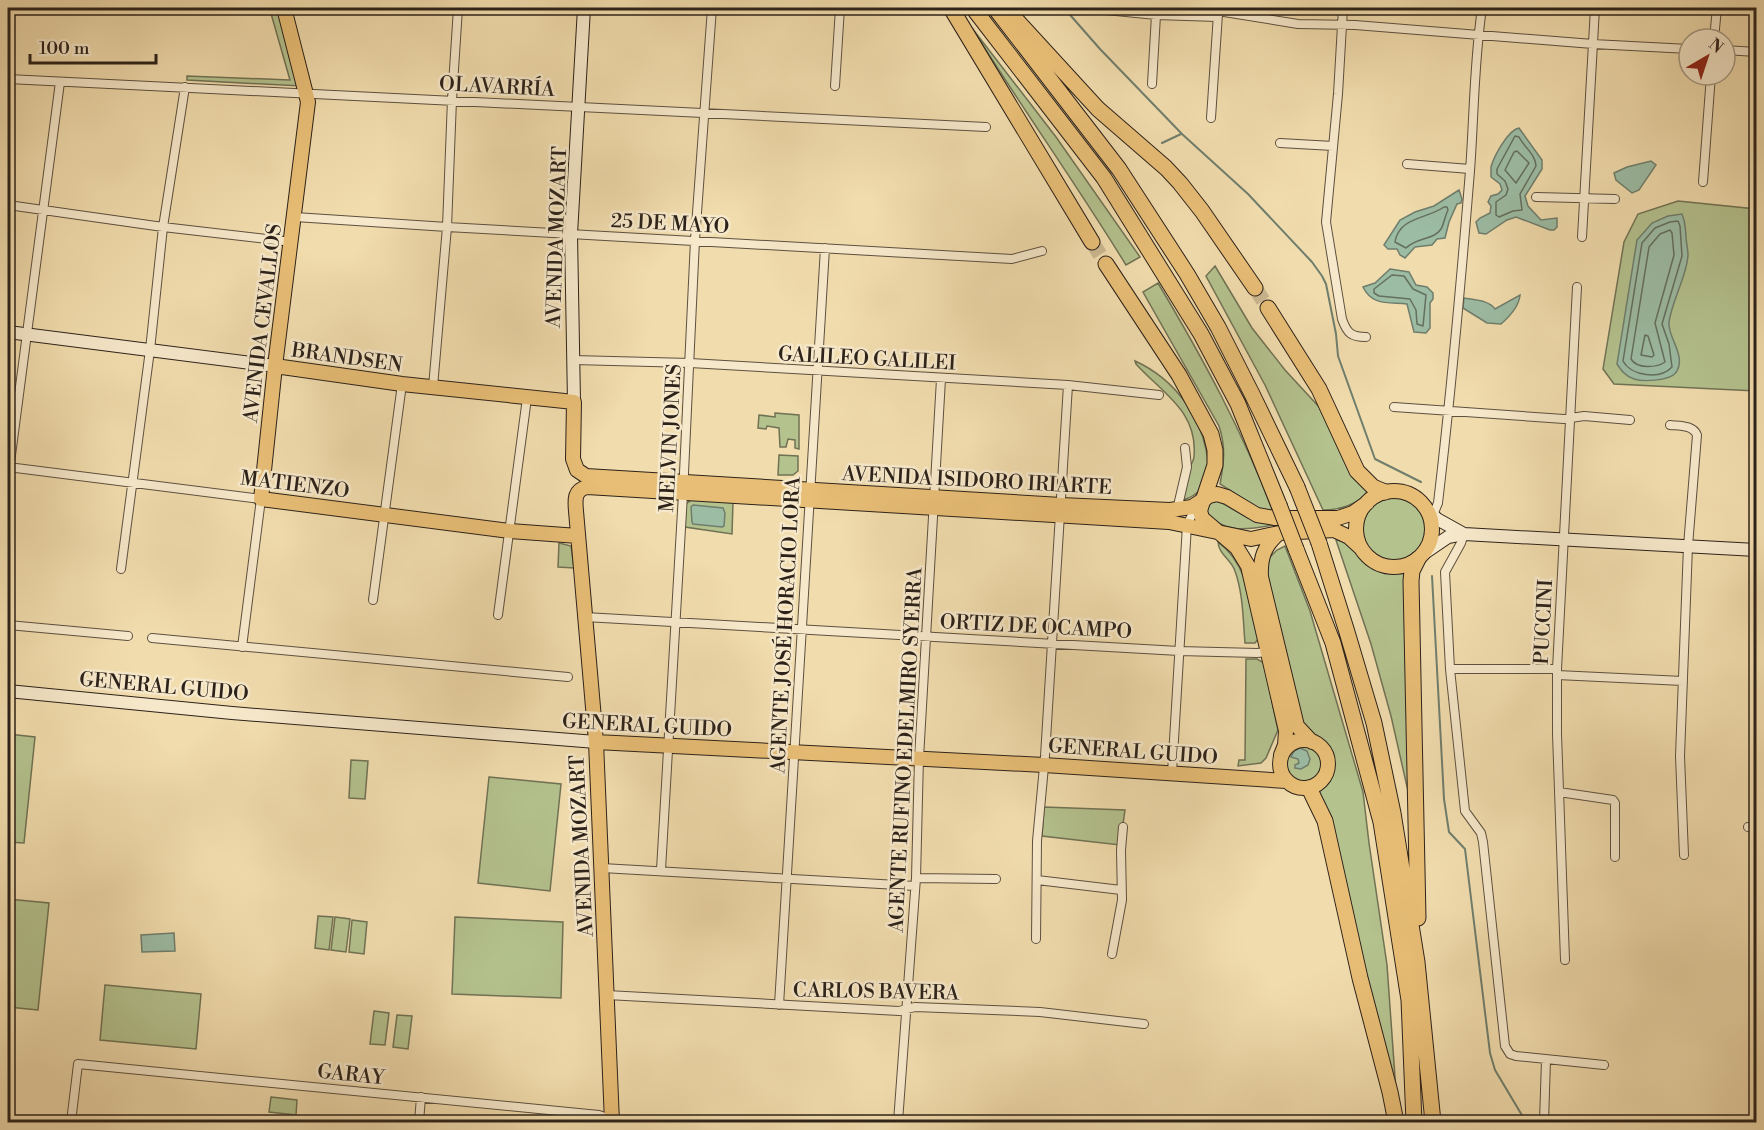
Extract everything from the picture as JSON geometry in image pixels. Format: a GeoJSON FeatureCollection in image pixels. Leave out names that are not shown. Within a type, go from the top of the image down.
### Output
{"type":"FeatureCollection","features":[{"type":"Feature","properties":{"kind":"highway"},"geometry":{"type":"LineString","coordinates":[[951,8],[1092,242]]}},
{"type":"Feature","properties":{"kind":"highway"},"geometry":{"type":"LineString","coordinates":[[973,8],[1104,178],[1201,333],[1238,404],[1279,505],[1333,643],[1381,822],[1409,1000],[1414,1122]]}},
{"type":"Feature","properties":{"kind":"highway"},"geometry":{"type":"LineString","coordinates":[[995,8],[1119,169],[1187,274],[1218,327],[1252,394],[1297,488],[1319,543],[1374,723],[1394,813],[1417,962],[1433,1122]]}},
{"type":"Feature","properties":{"kind":"highway"},"geometry":{"type":"LineString","coordinates":[[1006,8],[1098,109],[1180,183],[1255,288]]}},
{"type":"Feature","properties":{"kind":"highway"},"geometry":{"type":"LineString","coordinates":[[1106,264],[1179,375],[1211,434],[1215,450],[1215,465],[1200,503]]}},
{"type":"Feature","properties":{"kind":"highway"},"geometry":{"type":"LineString","coordinates":[[1268,308],[1319,389],[1357,471],[1373,486],[1385,492]]}},
{"type":"Feature","properties":{"kind":"highway"},"geometry":{"type":"LineString","coordinates":[[1417,962],[1411,581],[1412,571],[1420,556]]}},
{"type":"Feature","properties":{"kind":"highway"},"geometry":{"type":"LineString","coordinates":[[1309,788],[1325,821],[1360,978],[1396,1122]]}},
{"type":"Feature","properties":{"kind":"main road","name":"AVENIDA CEVALLOS"},"geometry":{"type":"LineString","coordinates":[[261,500],[308,93],[284,8]]}},
{"type":"Feature","properties":{"kind":"main road","name":"AVENIDA MOZART"},"geometry":{"type":"LineString","coordinates":[[575,467],[571,234],[584,8]]}},
{"type":"Feature","properties":{"kind":"main road","name":"BRANDSEN"},"geometry":{"type":"LineString","coordinates":[[8,332],[402,384],[574,402]]}},
{"type":"Feature","properties":{"kind":"main road","name":"AVENIDA ISIDORO IRIARTE"},"geometry":{"type":"LineString","coordinates":[[575,467],[579,473],[586,476],[683,488],[1061,511],[1172,514],[1213,495],[1222,495],[1248,511],[1264,517],[1326,518],[1346,516],[1367,503]]}},
{"type":"Feature","properties":{"kind":"main road","name":"AVENIDA ISIDORO IRIARTE"},"geometry":{"type":"LineString","coordinates":[[575,497],[580,490],[587,488],[683,488]]}},
{"type":"Feature","properties":{"kind":"main road"},"geometry":{"type":"LineString","coordinates":[[1464,534],[1429,512],[1418,500],[1397,491],[1375,496],[1360,513],[1356,524],[1361,548],[1376,563],[1387,567],[1408,565],[1448,537],[1464,534],[1756,550]]}},
{"type":"Feature","properties":{"kind":"main road","name":"AVENIDA MOZART"},"geometry":{"type":"LineString","coordinates":[[575,497],[596,742],[615,1121]]}},
{"type":"Feature","properties":{"kind":"main road","name":"MATIENZO"},"geometry":{"type":"LineString","coordinates":[[261,500],[510,531],[578,536]]}},
{"type":"Feature","properties":{"kind":"main road"},"geometry":{"type":"LineString","coordinates":[[1200,503],[1202,518],[1237,548],[1248,566],[1286,731],[1280,769],[1286,781],[1300,789],[1309,788],[1322,780],[1328,766],[1324,752],[1301,733],[1297,726],[1261,578],[1265,548],[1279,533]]}},
{"type":"Feature","properties":{"kind":"main road"},"geometry":{"type":"LineString","coordinates":[[1420,556],[1431,536],[1429,512]]}},
{"type":"Feature","properties":{"kind":"main road","name":"AVENIDA ISIDORO IRIARTE"},"geometry":{"type":"LineString","coordinates":[[1172,514],[1187,525],[1251,539],[1279,533],[1334,530],[1349,537],[1361,548]]}},
{"type":"Feature","properties":{"kind":"main road","name":"GENERAL GUIDO"},"geometry":{"type":"LineString","coordinates":[[8,691],[232,713],[596,742],[1044,765],[1286,781]]}},
{"type":"Feature","properties":{"kind":"main road"},"geometry":{"type":"LineString","coordinates":[[1281,755],[1291,744],[1305,740],[1312,742]]}},
{"type":"Feature","properties":{"kind":"street"},"geometry":{"type":"LineString","coordinates":[[433,387],[447,227],[458,8]]}},
{"type":"Feature","properties":{"kind":"street","name":"MELVIN JONES"},"geometry":{"type":"LineString","coordinates":[[661,870],[695,240],[712,8]]}},
{"type":"Feature","properties":{"kind":"street"},"geometry":{"type":"LineString","coordinates":[[835,86],[840,8]]}},
{"type":"Feature","properties":{"kind":"street"},"geometry":{"type":"LineString","coordinates":[[1086,8],[1156,15],[1218,12],[1298,24],[1355,25],[1478,36],[1677,48]]}},
{"type":"Feature","properties":{"kind":"street"},"geometry":{"type":"LineString","coordinates":[[1343,8],[1326,222],[1338,298],[1346,330],[1354,337],[1366,337]]}},
{"type":"Feature","properties":{"kind":"street"},"geometry":{"type":"LineString","coordinates":[[1429,512],[1438,503],[1449,410],[1482,8]]}},
{"type":"Feature","properties":{"kind":"street"},"geometry":{"type":"LineString","coordinates":[[1582,237],[1595,8]]}},
{"type":"Feature","properties":{"kind":"street"},"geometry":{"type":"LineString","coordinates":[[1715,27],[1717,8]]}},
{"type":"Feature","properties":{"kind":"street"},"geometry":{"type":"LineString","coordinates":[[1211,118],[1218,12]]}},
{"type":"Feature","properties":{"kind":"street"},"geometry":{"type":"LineString","coordinates":[[1152,84],[1156,15]]}},
{"type":"Feature","properties":{"kind":"street"},"geometry":{"type":"LineString","coordinates":[[1737,51],[1756,52]]}},
{"type":"Feature","properties":{"kind":"street","name":"OLAVARRÍA"},"geometry":{"type":"LineString","coordinates":[[8,80],[986,128]]}},
{"type":"Feature","properties":{"kind":"street"},"geometry":{"type":"LineString","coordinates":[[8,478],[60,82]]}},
{"type":"Feature","properties":{"kind":"street"},"geometry":{"type":"LineString","coordinates":[[121,569],[150,350],[163,227],[185,87]]}},
{"type":"Feature","properties":{"kind":"street"},"geometry":{"type":"LineString","coordinates":[[1703,182],[1710,87]]}},
{"type":"Feature","properties":{"kind":"street"},"geometry":{"type":"LineString","coordinates":[[1280,143],[1333,146]]}},
{"type":"Feature","properties":{"kind":"street"},"geometry":{"type":"LineString","coordinates":[[1407,164],[1470,169]]}},
{"type":"Feature","properties":{"kind":"street"},"geometry":{"type":"LineString","coordinates":[[1536,197],[1615,199]]}},
{"type":"Feature","properties":{"kind":"street"},"geometry":{"type":"LineString","coordinates":[[8,205],[292,242]]}},
{"type":"Feature","properties":{"kind":"street","name":"25 DE MAYO"},"geometry":{"type":"LineString","coordinates":[[295,217],[1012,259],[1042,251]]}},
{"type":"Feature","properties":{"kind":"street","name":"AGENTE JOSÉ HORACIO LORA"},"geometry":{"type":"LineString","coordinates":[[779,1005],[825,248]]}},
{"type":"Feature","properties":{"kind":"street","name":"PUCCINI"},"geometry":{"type":"LineString","coordinates":[[1565,960],[1557,672],[1577,286]]}},
{"type":"Feature","properties":{"kind":"street","name":"GALILEO GALILEI"},"geometry":{"type":"LineString","coordinates":[[573,360],[690,363],[1068,385],[1159,395]]}},
{"type":"Feature","properties":{"kind":"street","name":"AGENTE RUFINO EDELMIRO SYERRA"},"geometry":{"type":"LineString","coordinates":[[898,1122],[915,882],[919,758],[928,636],[941,379]]}},
{"type":"Feature","properties":{"kind":"street"},"geometry":{"type":"LineString","coordinates":[[373,600],[402,384]]}},
{"type":"Feature","properties":{"kind":"street"},"geometry":{"type":"LineString","coordinates":[[1035,939],[1037,841],[1044,765],[1068,385]]}},
{"type":"Feature","properties":{"kind":"street"},"geometry":{"type":"LineString","coordinates":[[498,615],[527,398]]}},
{"type":"Feature","properties":{"kind":"street"},"geometry":{"type":"LineString","coordinates":[[1394,407],[1564,419],[1584,416],[1630,420]]}},
{"type":"Feature","properties":{"kind":"street"},"geometry":{"type":"LineString","coordinates":[[1670,425],[1690,427],[1697,435],[1688,546],[1680,756],[1684,855]]}},
{"type":"Feature","properties":{"kind":"street"},"geometry":{"type":"LineString","coordinates":[[1172,514],[1187,467],[1185,448]]}},
{"type":"Feature","properties":{"kind":"street","name":"MATIENZO"},"geometry":{"type":"LineString","coordinates":[[8,467],[261,500]]}},
{"type":"Feature","properties":{"kind":"street","name":"AVENIDA CEVALLOS"},"geometry":{"type":"LineString","coordinates":[[242,647],[261,500]]}},
{"type":"Feature","properties":{"kind":"street"},"geometry":{"type":"LineString","coordinates":[[1172,773],[1187,525],[1200,503]]}},
{"type":"Feature","properties":{"kind":"street"},"geometry":{"type":"LineString","coordinates":[[1464,534],[1445,572],[1450,669],[1465,811],[1481,833],[1484,842],[1506,1046],[1510,1054],[1516,1056],[1604,1065]]}},
{"type":"Feature","properties":{"kind":"street","name":"ORTIZ DE OCAMPO"},"geometry":{"type":"LineString","coordinates":[[585,617],[1179,651],[1269,652]]}},
{"type":"Feature","properties":{"kind":"street"},"geometry":{"type":"LineString","coordinates":[[8,625],[128,636]]}},
{"type":"Feature","properties":{"kind":"street"},"geometry":{"type":"LineString","coordinates":[[152,638],[568,677]]}},
{"type":"Feature","properties":{"kind":"street"},"geometry":{"type":"LineString","coordinates":[[1450,669],[1557,672],[1683,681]]}},
{"type":"Feature","properties":{"kind":"street"},"geometry":{"type":"LineString","coordinates":[[1559,792],[1613,800],[1615,803],[1615,857]]}},
{"type":"Feature","properties":{"kind":"street"},"geometry":{"type":"LineString","coordinates":[[1112,954],[1121,909],[1123,827]]}},
{"type":"Feature","properties":{"kind":"street"},"geometry":{"type":"LineString","coordinates":[[602,868],[915,882],[996,879]]}},
{"type":"Feature","properties":{"kind":"street"},"geometry":{"type":"LineString","coordinates":[[1037,880],[1121,890]]}},
{"type":"Feature","properties":{"kind":"street","name":"CARLOS BAVERA"},"geometry":{"type":"LineString","coordinates":[[607,995],[899,1011],[915,1007],[1040,1012],[1144,1024]]}},
{"type":"Feature","properties":{"kind":"street"},"geometry":{"type":"LineString","coordinates":[[1544,1122],[1546,1060]]}},
{"type":"Feature","properties":{"kind":"street","name":"GARAY"},"geometry":{"type":"LineString","coordinates":[[71,1122],[78,1064],[599,1115],[615,1121]]}},
{"type":"Feature","properties":{"kind":"street"},"geometry":{"type":"LineString","coordinates":[[419,1122],[422,1097]]}},
{"type":"Feature","properties":{"kind":"shaded area"},"geometry":{"type":"Polygon","coordinates":[[[278,8],[301,86],[187,80],[187,76],[290,80],[270,10],[278,8]]]}},
{"type":"Feature","properties":{"kind":"shaded area"},"geometry":{"type":"Polygon","coordinates":[[[972,28],[1056,137],[1140,257],[1126,265],[972,28]]]}},
{"type":"Feature","properties":{"kind":"shaded area"},"geometry":{"type":"Polygon","coordinates":[[[1678,201],[1756,209],[1756,391],[1614,384],[1603,369],[1624,242],[1638,214],[1678,201]]]}},
{"type":"Feature","properties":{"kind":"shaded area"},"geometry":{"type":"Polygon","coordinates":[[[1215,266],[1252,328],[1285,370],[1320,408],[1368,491],[1359,500],[1342,508],[1323,510],[1265,385],[1206,276],[1215,266]]]}},
{"type":"Feature","properties":{"kind":"shaded area"},"geometry":{"type":"Polygon","coordinates":[[[1158,283],[1221,396],[1274,515],[1264,512],[1220,484],[1224,455],[1219,426],[1143,292],[1158,283]]]}},
{"type":"Feature","properties":{"kind":"shaded area"},"geometry":{"type":"Polygon","coordinates":[[[1135,361],[1156,373],[1175,389],[1191,411],[1202,435],[1208,463],[1207,476],[1202,487],[1194,495],[1181,501],[1194,458],[1194,440],[1190,427],[1176,404],[1135,361]]]}},
{"type":"Feature","properties":{"kind":"shaded area"},"geometry":{"type":"Polygon","coordinates":[[[775,413],[799,415],[799,449],[795,448],[795,440],[788,439],[786,447],[780,447],[779,428],[767,426],[766,429],[758,428],[759,415],[775,417],[775,413]]]}},
{"type":"Feature","properties":{"kind":"shaded area"},"geometry":{"type":"Polygon","coordinates":[[[779,455],[798,456],[798,471],[793,475],[778,475],[779,455]]]}},
{"type":"Feature","properties":{"kind":"shaded area"},"geometry":{"type":"Polygon","coordinates":[[[694,498],[733,502],[732,534],[685,527],[686,504],[694,498]]]}},
{"type":"Feature","properties":{"kind":"shaded area"},"geometry":{"type":"Polygon","coordinates":[[[1394,498],[1406,500],[1416,507],[1423,517],[1425,529],[1423,541],[1416,551],[1406,558],[1394,560],[1382,558],[1372,551],[1365,541],[1363,529],[1365,517],[1372,507],[1382,500],[1394,498]]]}},
{"type":"Feature","properties":{"kind":"shaded area"},"geometry":{"type":"Polygon","coordinates":[[[1217,500],[1248,518],[1285,523],[1244,529],[1224,526],[1206,513],[1209,503],[1217,500]]]}},
{"type":"Feature","properties":{"kind":"shaded area"},"geometry":{"type":"Polygon","coordinates":[[[1336,540],[1354,547],[1374,566],[1383,571],[1408,570],[1413,813],[1391,716],[1371,644],[1336,540]]]}},
{"type":"Feature","properties":{"kind":"shaded area"},"geometry":{"type":"Polygon","coordinates":[[[1218,542],[1236,562],[1247,586],[1259,638],[1255,643],[1245,643],[1238,579],[1218,542]]]}},
{"type":"Feature","properties":{"kind":"shaded area"},"geometry":{"type":"Polygon","coordinates":[[[559,543],[571,546],[574,568],[558,567],[559,543]]]}},
{"type":"Feature","properties":{"kind":"shaded area"},"geometry":{"type":"Polygon","coordinates":[[[1285,546],[1310,611],[1363,792],[1387,965],[1396,1091],[1319,794],[1319,789],[1328,780],[1332,768],[1331,754],[1328,745],[1304,726],[1267,581],[1267,560],[1285,546]]]}},
{"type":"Feature","properties":{"kind":"shaded area"},"geometry":{"type":"Polygon","coordinates":[[[1246,659],[1257,659],[1264,663],[1278,730],[1266,758],[1261,763],[1238,766],[1239,760],[1245,760],[1246,659]]]}},
{"type":"Feature","properties":{"kind":"shaded area"},"geometry":{"type":"Polygon","coordinates":[[[8,734],[35,737],[24,843],[8,842],[8,734]]]}},
{"type":"Feature","properties":{"kind":"shaded area"},"geometry":{"type":"Polygon","coordinates":[[[1304,743],[1319,749],[1325,764],[1319,779],[1304,785],[1289,779],[1283,764],[1289,749],[1304,743]]]}},
{"type":"Feature","properties":{"kind":"shaded area"},"geometry":{"type":"Polygon","coordinates":[[[351,760],[368,761],[365,799],[349,798],[351,760]]]}},
{"type":"Feature","properties":{"kind":"shaded area"},"geometry":{"type":"Polygon","coordinates":[[[489,777],[561,784],[550,891],[478,883],[489,777]]]}},
{"type":"Feature","properties":{"kind":"shaded area"},"geometry":{"type":"Polygon","coordinates":[[[1044,807],[1125,810],[1120,845],[1042,836],[1044,807]]]}},
{"type":"Feature","properties":{"kind":"shaded area"},"geometry":{"type":"Polygon","coordinates":[[[8,899],[49,903],[38,1010],[8,1007],[8,899]]]}},
{"type":"Feature","properties":{"kind":"shaded area"},"geometry":{"type":"Polygon","coordinates":[[[318,916],[333,917],[329,950],[315,948],[318,916]]]}},
{"type":"Feature","properties":{"kind":"shaded area"},"geometry":{"type":"Polygon","coordinates":[[[335,917],[350,919],[346,952],[331,950],[335,917]]]}},
{"type":"Feature","properties":{"kind":"shaded area"},"geometry":{"type":"Polygon","coordinates":[[[455,917],[563,922],[561,998],[452,994],[455,917]]]}},
{"type":"Feature","properties":{"kind":"shaded area"},"geometry":{"type":"Polygon","coordinates":[[[352,920],[367,922],[364,954],[349,952],[352,920]]]}},
{"type":"Feature","properties":{"kind":"shaded area"},"geometry":{"type":"Polygon","coordinates":[[[105,985],[201,994],[196,1049],[100,1040],[105,985]]]}},
{"type":"Feature","properties":{"kind":"shaded area"},"geometry":{"type":"Polygon","coordinates":[[[374,1011],[389,1013],[385,1045],[370,1044],[374,1011]]]}},
{"type":"Feature","properties":{"kind":"shaded area"},"geometry":{"type":"Polygon","coordinates":[[[397,1015],[412,1016],[408,1049],[393,1047],[397,1015]]]}},
{"type":"Feature","properties":{"kind":"shaded area"},"geometry":{"type":"Polygon","coordinates":[[[271,1097],[297,1100],[296,1115],[269,1112],[271,1097]]]}},
{"type":"Feature","properties":{"kind":"water"},"geometry":{"type":"Polygon","coordinates":[[[1519,128],[1542,160],[1542,169],[1525,196],[1528,206],[1541,220],[1557,218],[1557,227],[1550,230],[1516,217],[1507,220],[1486,234],[1479,233],[1476,222],[1490,213],[1491,206],[1488,202],[1491,196],[1502,190],[1500,184],[1491,177],[1491,167],[1506,138],[1519,128]]]}},
{"type":"Feature","properties":{"kind":"water"},"geometry":{"type":"Polygon","coordinates":[[[1651,161],[1656,165],[1639,190],[1632,193],[1616,180],[1614,173],[1651,161]]]}},
{"type":"Feature","properties":{"kind":"water"},"geometry":{"type":"Polygon","coordinates":[[[1459,190],[1461,203],[1457,204],[1445,238],[1437,239],[1432,245],[1415,247],[1405,258],[1397,249],[1388,249],[1384,245],[1400,220],[1434,206],[1459,190]]]}},
{"type":"Feature","properties":{"kind":"water"},"geometry":{"type":"Polygon","coordinates":[[[1682,214],[1688,255],[1669,322],[1678,352],[1679,365],[1674,374],[1664,379],[1634,379],[1626,375],[1617,364],[1637,240],[1652,223],[1668,216],[1682,214]]]}},
{"type":"Feature","properties":{"kind":"water"},"geometry":{"type":"Polygon","coordinates":[[[1390,269],[1409,272],[1416,285],[1427,287],[1433,293],[1430,303],[1430,328],[1426,333],[1414,332],[1407,304],[1376,300],[1363,287],[1375,283],[1390,269]]]}},
{"type":"Feature","properties":{"kind":"water"},"geometry":{"type":"Polygon","coordinates":[[[1520,295],[1516,308],[1501,324],[1487,323],[1463,308],[1464,298],[1485,302],[1495,309],[1520,295]]]}},
{"type":"Feature","properties":{"kind":"water"},"geometry":{"type":"Polygon","coordinates":[[[693,505],[723,508],[724,526],[693,524],[691,507],[693,505]]]}},
{"type":"Feature","properties":{"kind":"water"},"geometry":{"type":"Polygon","coordinates":[[[1300,748],[1307,751],[1310,759],[1308,765],[1301,769],[1295,768],[1295,765],[1299,763],[1298,759],[1291,757],[1294,751],[1300,748]]]}},
{"type":"Feature","properties":{"kind":"water"},"geometry":{"type":"Polygon","coordinates":[[[174,933],[175,951],[142,952],[141,935],[174,933]]]}},
{"type":"Feature","properties":{"kind":"waterway"},"geometry":{"type":"LineString","coordinates":[[1064,8],[1182,134],[1248,194],[1312,262],[1326,284],[1338,356],[1375,459],[1421,482]]}},
{"type":"Feature","properties":{"kind":"waterway"},"geometry":{"type":"LineString","coordinates":[[1162,143],[1181,134]]}},
{"type":"Feature","properties":{"kind":"waterway"},"geometry":{"type":"LineString","coordinates":[[1432,576],[1444,799],[1449,832],[1465,849],[1490,1053],[1495,1070],[1526,1122]]}},
{"type":"Feature","properties":{"kind":"waterway"},"geometry":{"type":"LineString","coordinates":[[1755,1046],[1756,1015]]}},
{"type":"Feature","properties":{"kind":"tunnel"},"geometry":{"type":"LineString","coordinates":[[1092,242],[1106,264]]}},
{"type":"Feature","properties":{"kind":"tunnel"},"geometry":{"type":"LineString","coordinates":[[1255,288],[1268,308]]}}]}
